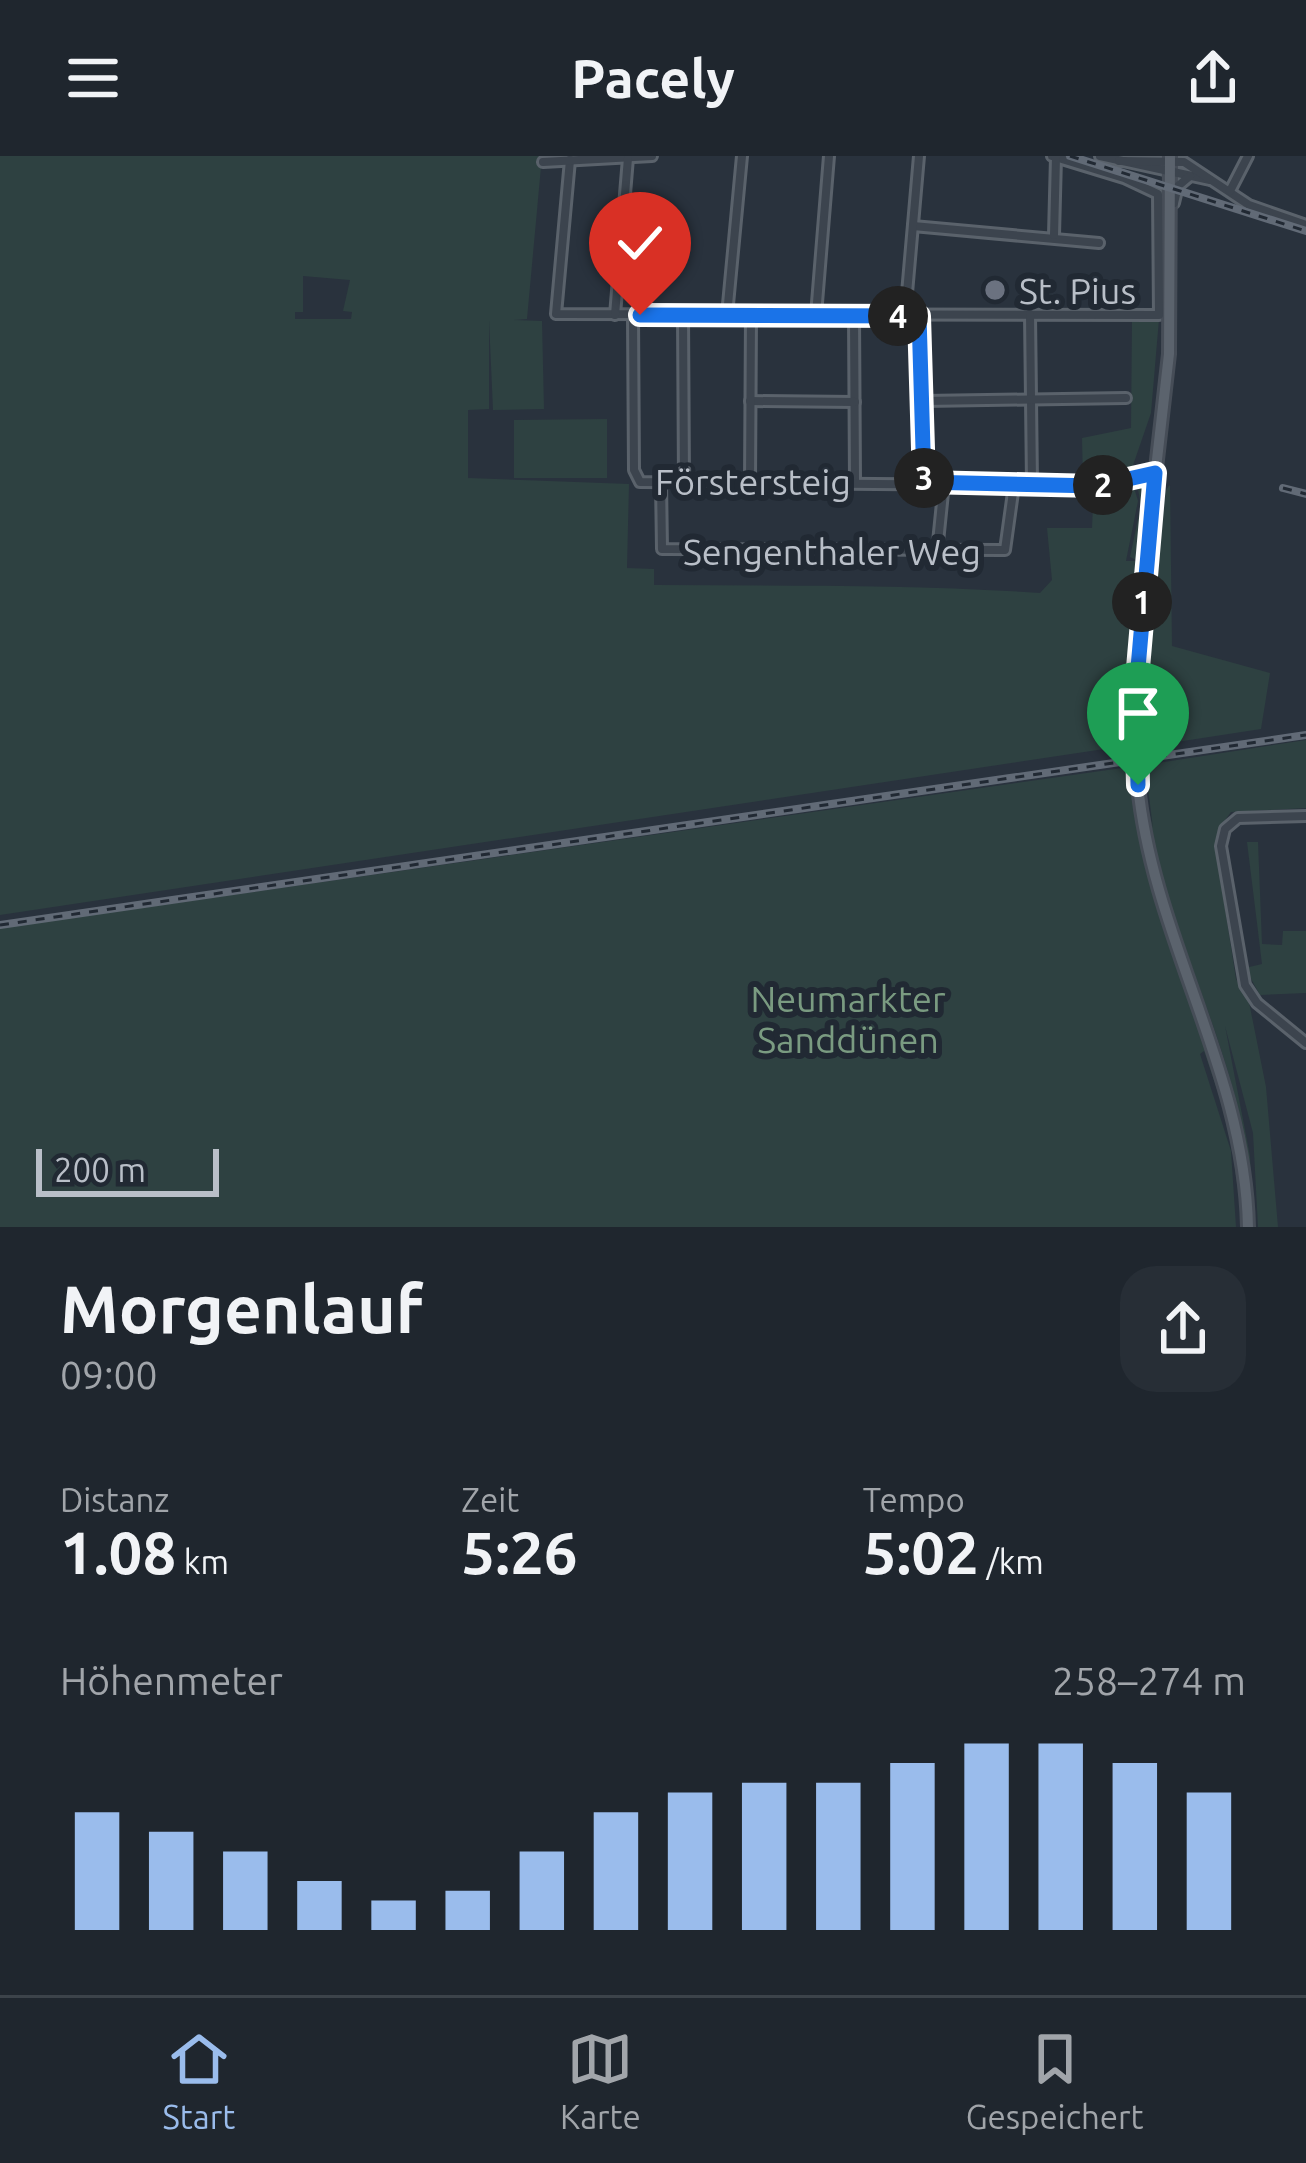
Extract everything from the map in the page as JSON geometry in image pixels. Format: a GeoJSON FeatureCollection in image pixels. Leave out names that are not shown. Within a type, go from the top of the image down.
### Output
{"type":"FeatureCollection","features":[{"type":"Feature","properties":{"kind":"main road"},"geometry":{"type":"LineString","coordinates":[[1170,163],[1169,354],[1135,730],[1138,785],[1158,890],[1237,1121],[1248,1227]]}},
{"type":"Feature","properties":{"kind":"street"},"geometry":{"type":"LineString","coordinates":[[543,161],[652,156]]}},
{"type":"Feature","properties":{"kind":"street"},"geometry":{"type":"LineString","coordinates":[[727,315],[742,156]]}},
{"type":"Feature","properties":{"kind":"street"},"geometry":{"type":"LineString","coordinates":[[816,315],[829,156]]}},
{"type":"Feature","properties":{"kind":"street"},"geometry":{"type":"LineString","coordinates":[[905,316],[919,156]]}},
{"type":"Feature","properties":{"kind":"street"},"geometry":{"type":"LineString","coordinates":[[1100,156],[1194,166],[1233,193],[1306,224]]}},
{"type":"Feature","properties":{"kind":"street"},"geometry":{"type":"LineString","coordinates":[[1233,193],[1248,156]]}},
{"type":"Feature","properties":{"kind":"street"},"geometry":{"type":"LineString","coordinates":[[570,160],[556,314],[633,318],[1159,316],[1156,192],[1054,157],[1054,235]]}},
{"type":"Feature","properties":{"kind":"street"},"geometry":{"type":"LineString","coordinates":[[615,315],[628,158]]}},
{"type":"Feature","properties":{"kind":"street"},"geometry":{"type":"LineString","coordinates":[[1119,160],[1150,158],[1211,180]]}},
{"type":"Feature","properties":{"kind":"street"},"geometry":{"type":"LineString","coordinates":[[1171,221],[1177,190],[1191,175]]}},
{"type":"Feature","properties":{"kind":"street"},"geometry":{"type":"LineString","coordinates":[[913,226],[1054,235],[1099,243]]}},
{"type":"Feature","properties":{"kind":"street"},"geometry":{"type":"LineString","coordinates":[[1030,314],[1032,484]]}},
{"type":"Feature","properties":{"kind":"street"},"geometry":{"type":"LineString","coordinates":[[682,315],[684,482]]}},
{"type":"Feature","properties":{"kind":"street"},"geometry":{"type":"LineString","coordinates":[[750,481],[751,316]]}},
{"type":"Feature","properties":{"kind":"street"},"geometry":{"type":"LineString","coordinates":[[854,316],[855,481]]}},
{"type":"Feature","properties":{"kind":"street"},"geometry":{"type":"LineString","coordinates":[[919,316],[924,482]]}},
{"type":"Feature","properties":{"kind":"street","name":"Förstersteig"},"geometry":{"type":"LineString","coordinates":[[633,318],[637,481],[1097,486],[1155,473]]}},
{"type":"Feature","properties":{"kind":"street"},"geometry":{"type":"LineString","coordinates":[[924,401],[1126,398]]}},
{"type":"Feature","properties":{"kind":"street"},"geometry":{"type":"LineString","coordinates":[[750,401],[855,402]]}},
{"type":"Feature","properties":{"kind":"street","name":"Sengenthaler Weg"},"geometry":{"type":"LineString","coordinates":[[662,482],[661,548],[937,551],[1005,550],[1014,484]]}},
{"type":"Feature","properties":{"kind":"street"},"geometry":{"type":"LineString","coordinates":[[937,551],[944,483]]}},
{"type":"Feature","properties":{"kind":"street"},"geometry":{"type":"LineString","coordinates":[[1306,816],[1242,816],[1225,829],[1221,854],[1243,977],[1257,1003],[1306,1042]]}},
{"type":"Feature","properties":{"kind":"green space"},"geometry":{"type":"Polygon","coordinates":[[[0,156],[542,156],[527,319],[514,320],[542,321],[544,409],[493,410],[489,320],[489,409],[468,410],[468,478],[629,484],[627,568],[654,569],[654,585],[1040,593],[1052,580],[1047,528],[1092,528],[1094,483],[1083,482],[1082,438],[1131,428],[1132,319],[1159,319],[1151,413],[1130,474],[1138,501],[1126,561],[1138,561],[1130,557],[1141,505],[1136,479],[1147,487],[1131,745],[0,915],[0,156]],[[303,276],[303,312],[295,312],[295,319],[351,319],[352,312],[343,311],[350,280],[303,276]]]}},
{"type":"Feature","properties":{"kind":"green space"},"geometry":{"type":"Polygon","coordinates":[[[607,419],[607,478],[514,478],[514,420],[607,419]]]}},
{"type":"Feature","properties":{"kind":"green space"},"geometry":{"type":"Polygon","coordinates":[[[1170,485],[1172,646],[1270,673],[1261,729],[1144,747],[1150,567],[1154,530],[1170,485]]]}},
{"type":"Feature","properties":{"kind":"green space"},"geometry":{"type":"Polygon","coordinates":[[[1306,740],[1306,808],[1231,812],[1219,828],[1217,857],[1236,979],[1249,1002],[1266,1087],[1278,1227],[1258,1227],[1253,1133],[1225,1026],[1250,1156],[1253,1227],[1237,1106],[1158,863],[1143,785],[1153,828],[1145,765],[1306,740]]]}},
{"type":"Feature","properties":{"kind":"green space","name":"Neumarkter Sanddünen"},"geometry":{"type":"Polygon","coordinates":[[[1129,767],[1153,892],[1227,1119],[1204,1051],[1200,1054],[1231,1151],[1236,1227],[0,1227],[0,928],[1129,767]]]}},
{"type":"Feature","properties":{"kind":"green space"},"geometry":{"type":"Polygon","coordinates":[[[1247,842],[1258,842],[1262,944],[1282,945],[1283,931],[1306,931],[1306,993],[1260,995],[1245,968],[1262,964],[1247,842]]]}},
{"type":"Feature","properties":{"kind":"green space"},"geometry":{"type":"Polygon","coordinates":[[[1230,1130],[1239,1181],[1243,1227],[1230,1130]]]}},
{"type":"Feature","properties":{"kind":"railway"},"geometry":{"type":"LineString","coordinates":[[1070,156],[1306,231]]}},
{"type":"Feature","properties":{"kind":"railway"},"geometry":{"type":"LineString","coordinates":[[1283,488],[1306,494]]}},
{"type":"Feature","properties":{"kind":"railway"},"geometry":{"type":"LineString","coordinates":[[0,925],[1306,735]]}},
{"type":"Feature","properties":{"kind":"place","name":"St. Pius"},"geometry":{"type":"Point","coordinates":[995,290]}},
{"type":"Feature","properties":{"kind":"route"},"geometry":{"type":"LineString","coordinates":[[640,315],[919,316],[924,482],[1097,486],[1155,473],[1136,691],[1138,785]]}}]}
